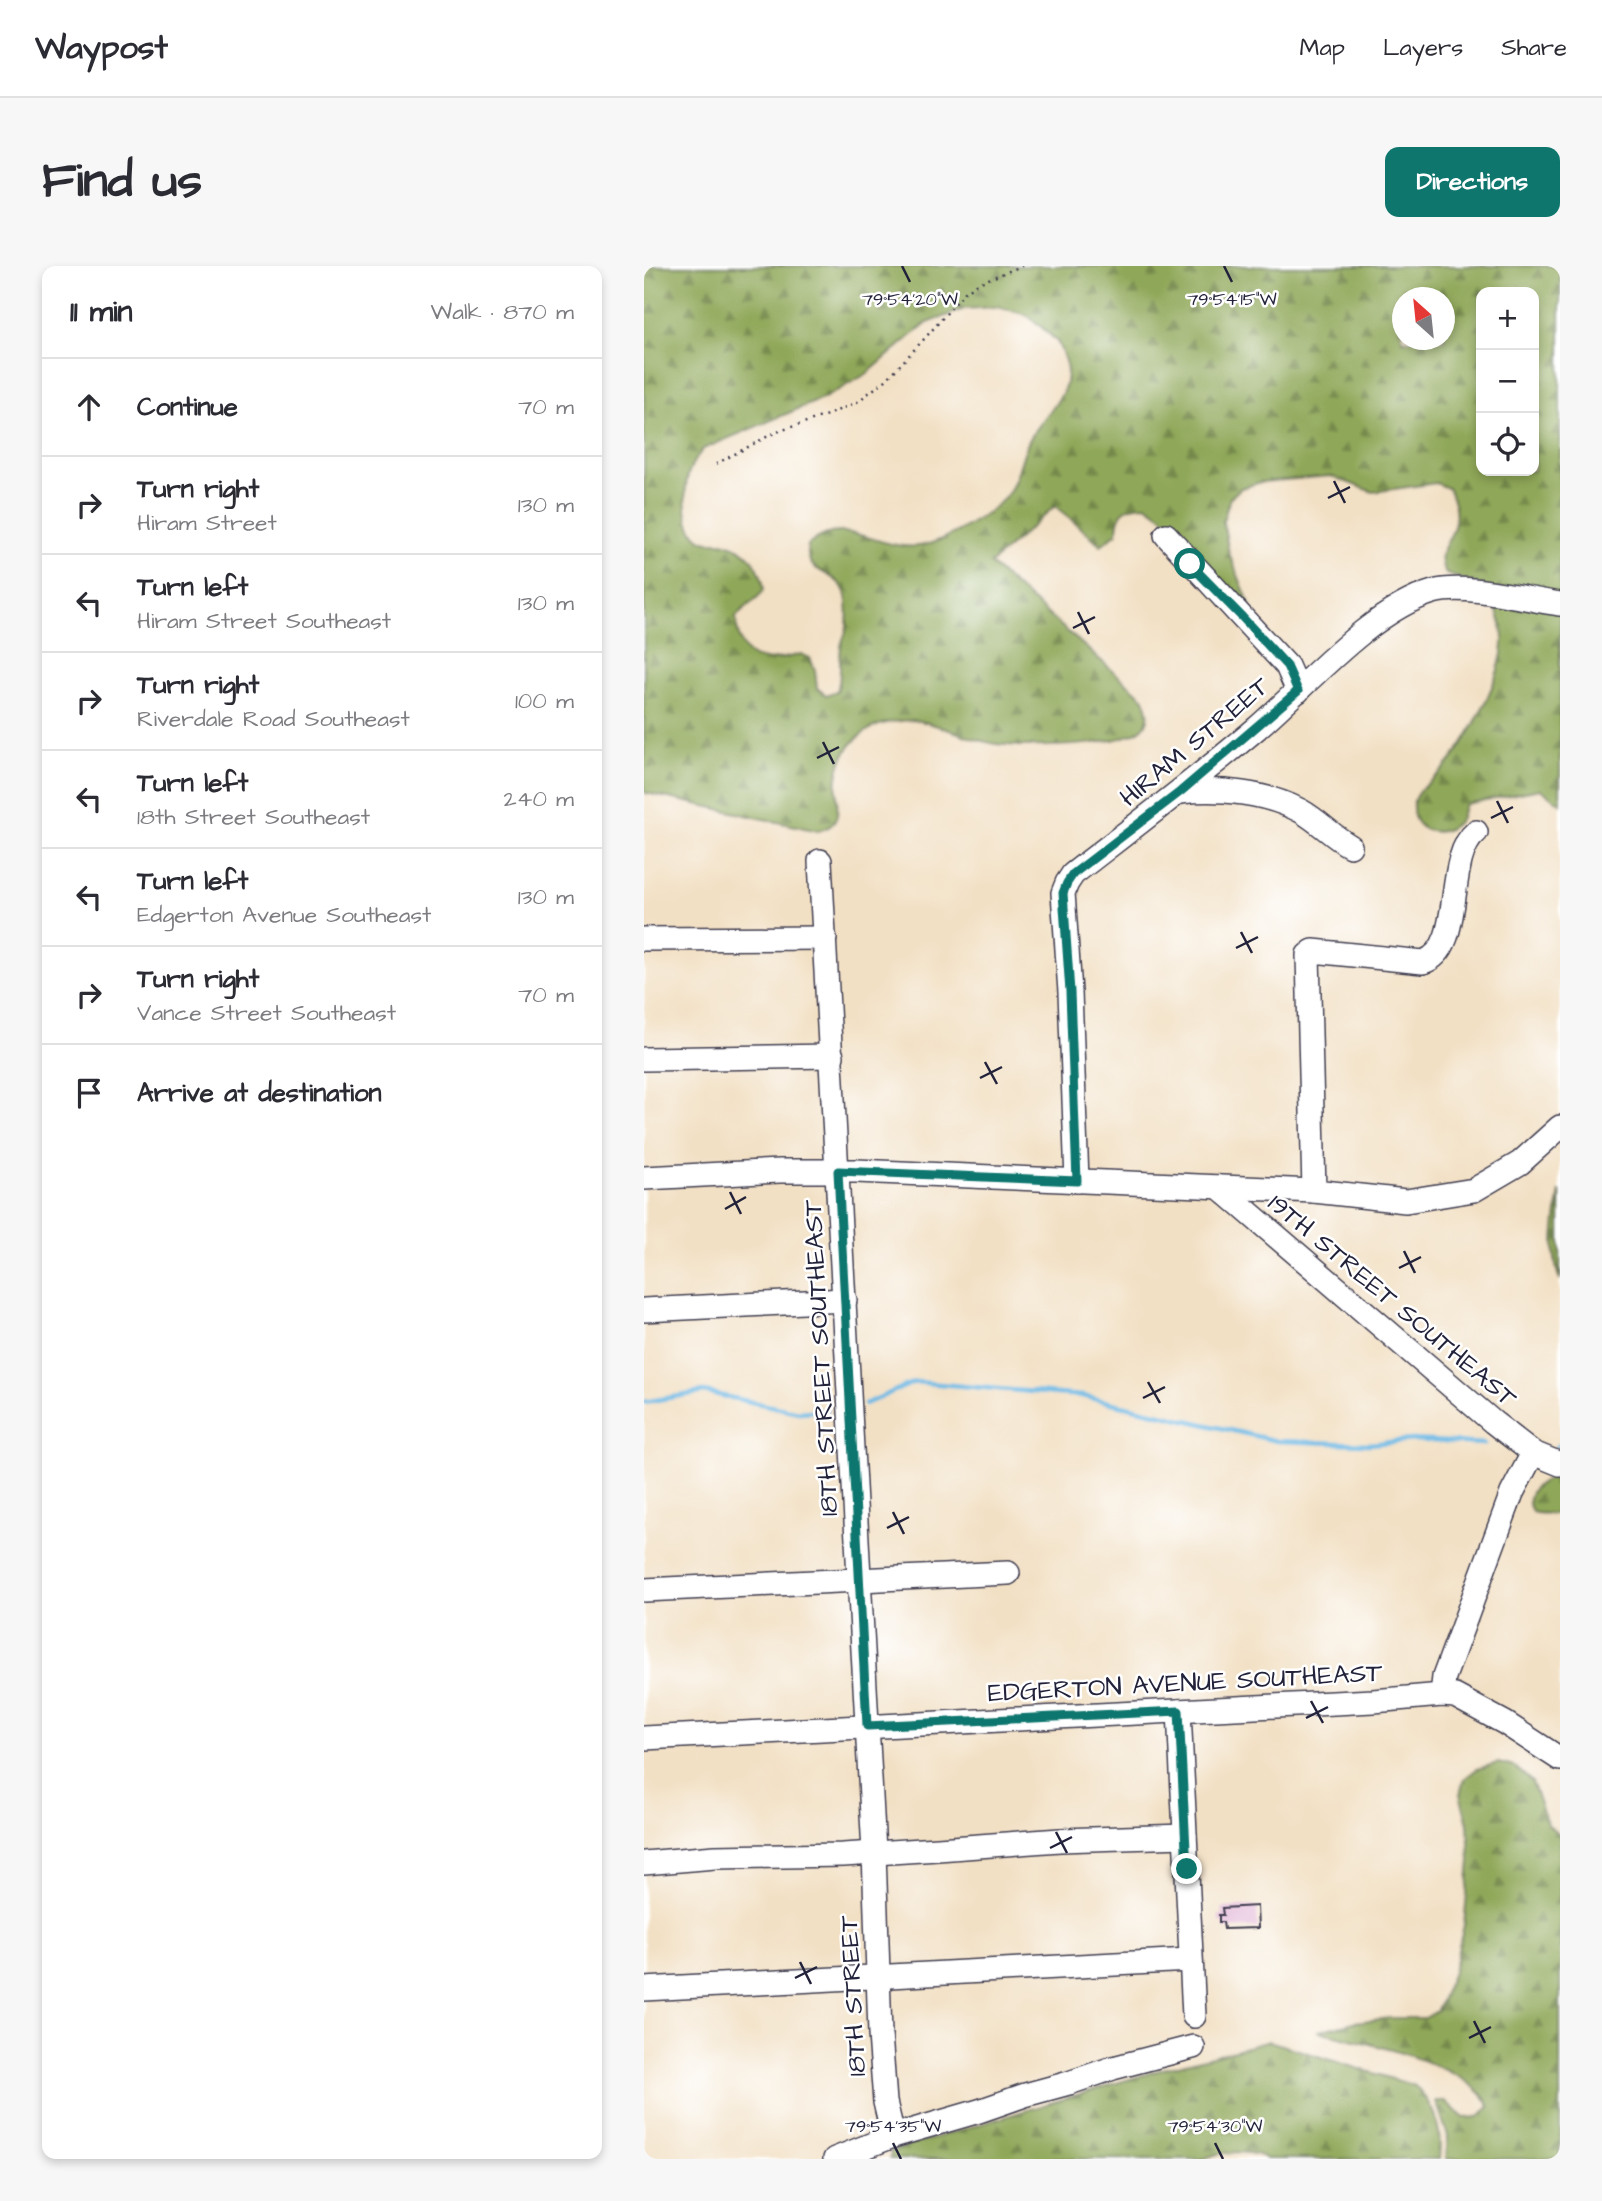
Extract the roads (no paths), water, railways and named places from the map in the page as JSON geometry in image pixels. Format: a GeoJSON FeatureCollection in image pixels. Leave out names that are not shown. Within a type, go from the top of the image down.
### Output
{"type":"FeatureCollection","features":[{"type":"Feature","properties":{"kind":"street"},"geometry":{"type":"LineString","coordinates":[[1166,536],[1287,666],[1298,691]]}},
{"type":"Feature","properties":{"kind":"street","name":"HIRAM STREET"},"geometry":{"type":"LineString","coordinates":[[1077,1181],[1070,992],[1063,893],[1073,874],[1180,792],[1390,612],[1433,593],[1454,588],[1560,604]]}},
{"type":"Feature","properties":{"kind":"street"},"geometry":{"type":"LineString","coordinates":[[1180,792],[1219,790],[1280,802],[1301,811],[1350,846]]}},
{"type":"Feature","properties":{"kind":"street"},"geometry":{"type":"LineString","coordinates":[[1314,1191],[1308,955],[1313,951],[1423,962],[1430,960],[1443,945],[1462,858],[1468,840],[1475,832]]}},
{"type":"Feature","properties":{"kind":"street","name":"18TH STREET SOUTHEAST"},"geometry":{"type":"LineString","coordinates":[[820,861],[874,1852]]}},
{"type":"Feature","properties":{"kind":"street"},"geometry":{"type":"LineString","coordinates":[[644,939],[825,939]]}},
{"type":"Feature","properties":{"kind":"street"},"geometry":{"type":"LineString","coordinates":[[644,1059],[832,1056]]}},
{"type":"Feature","properties":{"kind":"street"},"geometry":{"type":"LineString","coordinates":[[644,1178],[838,1171],[1314,1191],[1406,1201],[1474,1190],[1520,1163],[1560,1127]]}},
{"type":"Feature","properties":{"kind":"street","name":"19TH STREET SOUTHEAST"},"geometry":{"type":"LineString","coordinates":[[1219,1187],[1313,1270],[1533,1454]]}},
{"type":"Feature","properties":{"kind":"street"},"geometry":{"type":"LineString","coordinates":[[644,1310],[845,1300]]}},
{"type":"Feature","properties":{"kind":"street"},"geometry":{"type":"LineString","coordinates":[[1560,1464],[1533,1454],[1513,1493],[1444,1677],[1441,1695],[1455,1696],[1473,1705],[1560,1759]]}},
{"type":"Feature","properties":{"kind":"street"},"geometry":{"type":"LineString","coordinates":[[644,1591],[1008,1573]]}},
{"type":"Feature","properties":{"kind":"street","name":"EDGERTON AVENUE SOUTHEAST"},"geometry":{"type":"LineString","coordinates":[[644,1738],[1441,1695]]}},
{"type":"Feature","properties":{"kind":"street"},"geometry":{"type":"LineString","coordinates":[[1179,1711],[1194,2015]]}},
{"type":"Feature","properties":{"kind":"street"},"geometry":{"type":"LineString","coordinates":[[644,1863],[715,1857],[874,1852],[1060,1840],[1185,1836]]}},
{"type":"Feature","properties":{"kind":"street","name":"18TH STREET"},"geometry":{"type":"LineString","coordinates":[[874,1852],[880,2034],[885,2102],[894,2136]]}},
{"type":"Feature","properties":{"kind":"street"},"geometry":{"type":"LineString","coordinates":[[644,1989],[1190,1960]]}},
{"type":"Feature","properties":{"kind":"street"},"geometry":{"type":"LineString","coordinates":[[835,2159],[894,2136],[1113,2067],[1193,2047]]}},
{"type":"Feature","properties":{"kind":"waterway"},"geometry":{"type":"LineString","coordinates":[[865,1404],[915,1382],[1082,1396],[1277,1441],[1368,1444],[1413,1440],[1484,1444]]}},
{"type":"Feature","properties":{"kind":"waterway"},"geometry":{"type":"LineString","coordinates":[[644,1402],[704,1392],[799,1412],[827,1410]]}}]}
